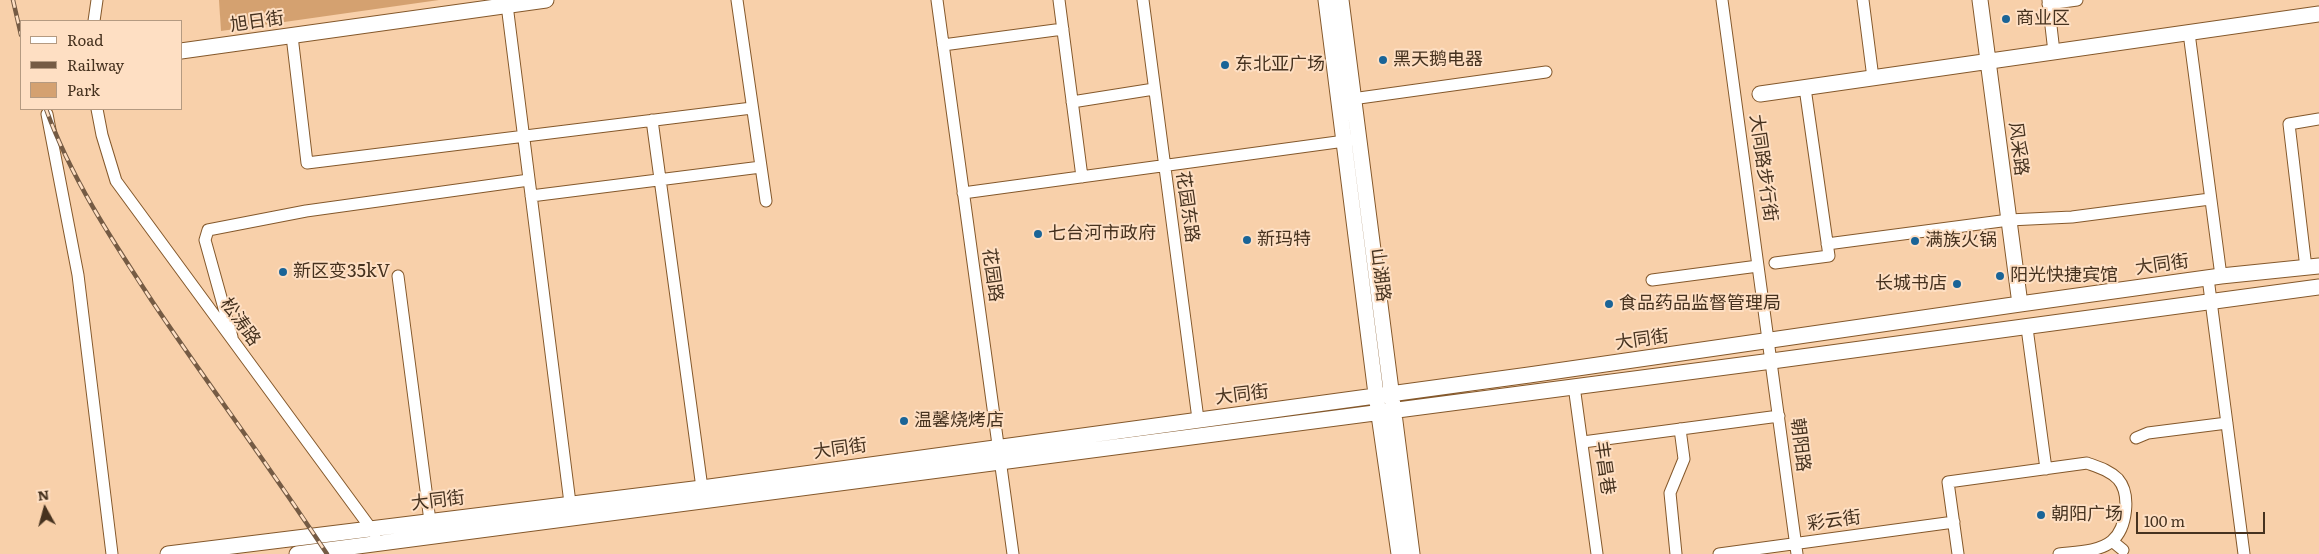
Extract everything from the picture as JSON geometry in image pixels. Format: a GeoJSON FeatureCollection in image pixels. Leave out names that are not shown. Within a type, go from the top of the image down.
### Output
{"type":"FeatureCollection","features":[{"type":"Feature","properties":{"kind":"main road","name":"旭日街"},"geometry":{"type":"LineString","coordinates":[[182,51],[546,0]]}},
{"type":"Feature","properties":{"kind":"main road","name":"山湖路"},"geometry":{"type":"LineString","coordinates":[[1326,0],[1351,140],[1383,393],[1412,554]]}},
{"type":"Feature","properties":{"kind":"main road","name":"山湖路"},"geometry":{"type":"LineString","coordinates":[[1341,0],[1352,99],[1351,140]]}},
{"type":"Feature","properties":{"kind":"main road","name":"风采路"},"geometry":{"type":"LineString","coordinates":[[1980,0],[2020,304]]}},
{"type":"Feature","properties":{"kind":"main road"},"geometry":{"type":"LineString","coordinates":[[1760,94],[2319,14]]}},
{"type":"Feature","properties":{"kind":"main road","name":"大同街"},"geometry":{"type":"LineString","coordinates":[[168,554],[702,488],[1383,393],[1529,375],[2214,277],[2312,267]]}},
{"type":"Feature","properties":{"kind":"main road","name":"大同街"},"geometry":{"type":"LineString","coordinates":[[297,554],[385,548],[1000,463],[1574,386],[2027,328],[2319,287]]}},
{"type":"Feature","properties":{"kind":"main road","name":"山湖路"},"geometry":{"type":"LineString","coordinates":[[1386,411],[1398,554]]}},
{"type":"Feature","properties":{"kind":"street"},"geometry":{"type":"LineString","coordinates":[[94,20],[97,0]]}},
{"type":"Feature","properties":{"kind":"street"},"geometry":{"type":"LineString","coordinates":[[737,0],[766,201]]}},
{"type":"Feature","properties":{"kind":"street","name":"花园路"},"geometry":{"type":"LineString","coordinates":[[937,0],[1012,554]]}},
{"type":"Feature","properties":{"kind":"street"},"geometry":{"type":"LineString","coordinates":[[1059,0],[1082,177]]}},
{"type":"Feature","properties":{"kind":"street","name":"花园东路"},"geometry":{"type":"LineString","coordinates":[[1143,0],[1198,419]]}},
{"type":"Feature","properties":{"kind":"street","name":"大同路步行街"},"geometry":{"type":"LineString","coordinates":[[1722,0],[1768,340]]}},
{"type":"Feature","properties":{"kind":"street"},"geometry":{"type":"LineString","coordinates":[[1863,0],[1873,78]]}},
{"type":"Feature","properties":{"kind":"street"},"geometry":{"type":"LineString","coordinates":[[2054,52],[2048,2],[2077,0]]}},
{"type":"Feature","properties":{"kind":"street"},"geometry":{"type":"LineString","coordinates":[[507,6],[570,503]]}},
{"type":"Feature","properties":{"kind":"street"},"geometry":{"type":"LineString","coordinates":[[943,45],[1063,29]]}},
{"type":"Feature","properties":{"kind":"street"},"geometry":{"type":"LineString","coordinates":[[2189,33],[2210,199],[2214,277],[2212,302],[2244,554]]}},
{"type":"Feature","properties":{"kind":"street"},"geometry":{"type":"LineString","coordinates":[[292,36],[307,163],[752,108]]}},
{"type":"Feature","properties":{"kind":"street"},"geometry":{"type":"LineString","coordinates":[[1352,99],[1546,72]]}},
{"type":"Feature","properties":{"kind":"street"},"geometry":{"type":"LineString","coordinates":[[1775,263],[1828,256],[1805,88]]}},
{"type":"Feature","properties":{"kind":"street"},"geometry":{"type":"LineString","coordinates":[[1072,102],[1154,89]]}},
{"type":"Feature","properties":{"kind":"street","name":"松涛路"},"geometry":{"type":"LineString","coordinates":[[98,110],[102,135],[116,181],[385,548]]}},
{"type":"Feature","properties":{"kind":"street"},"geometry":{"type":"LineString","coordinates":[[47,114],[78,275],[112,554]]}},
{"type":"Feature","properties":{"kind":"street"},"geometry":{"type":"LineString","coordinates":[[2312,267],[2289,124],[2319,119]]}},
{"type":"Feature","properties":{"kind":"street"},"geometry":{"type":"LineString","coordinates":[[652,120],[702,488]]}},
{"type":"Feature","properties":{"kind":"street"},"geometry":{"type":"LineString","coordinates":[[963,193],[1351,140]]}},
{"type":"Feature","properties":{"kind":"street"},"geometry":{"type":"LineString","coordinates":[[531,196],[761,167]]}},
{"type":"Feature","properties":{"kind":"street"},"geometry":{"type":"LineString","coordinates":[[234,343],[205,240],[208,230],[306,211],[529,180]]}},
{"type":"Feature","properties":{"kind":"street"},"geometry":{"type":"LineString","coordinates":[[1827,244],[2009,220],[2072,217],[2210,199]]}},
{"type":"Feature","properties":{"kind":"street"},"geometry":{"type":"LineString","coordinates":[[1652,280],[1758,266]]}},
{"type":"Feature","properties":{"kind":"street"},"geometry":{"type":"LineString","coordinates":[[398,276],[430,521]]}},
{"type":"Feature","properties":{"kind":"street"},"geometry":{"type":"LineString","coordinates":[[2027,328],[2046,469]]}},
{"type":"Feature","properties":{"kind":"street","name":"朝阳路"},"geometry":{"type":"LineString","coordinates":[[1768,340],[1796,549]]}},
{"type":"Feature","properties":{"kind":"street","name":"丰昌巷"},"geometry":{"type":"LineString","coordinates":[[1574,386],[1598,554]]}},
{"type":"Feature","properties":{"kind":"street"},"geometry":{"type":"LineString","coordinates":[[1583,442],[1779,416]]}},
{"type":"Feature","properties":{"kind":"street"},"geometry":{"type":"LineString","coordinates":[[2136,438],[2148,433],[2228,423]]}},
{"type":"Feature","properties":{"kind":"street"},"geometry":{"type":"LineString","coordinates":[[1676,554],[1670,493],[1684,460],[1680,429]]}},
{"type":"Feature","properties":{"kind":"street"},"geometry":{"type":"LineString","coordinates":[[1958,554],[1948,482],[2087,463],[2105,469],[2119,480],[2126,499],[2125,514],[2120,531],[2112,541],[2099,548],[2059,554]]}},
{"type":"Feature","properties":{"kind":"street","name":"彩云街"},"geometry":{"type":"LineString","coordinates":[[1719,554],[1796,549],[1954,522]]}},
{"type":"Feature","properties":{"kind":"street"},"geometry":{"type":"LineString","coordinates":[[2112,541],[2123,550]]}},
{"type":"Feature","properties":{"kind":"green space"},"geometry":{"type":"Polygon","coordinates":[[[219,0],[439,0],[221,31],[219,0]]]}},
{"type":"Feature","properties":{"kind":"railway"},"geometry":{"type":"LineString","coordinates":[[13,0],[20,31]]}},
{"type":"Feature","properties":{"kind":"railway"},"geometry":{"type":"LineString","coordinates":[[46,110],[67,160],[93,208],[122,255],[327,554]]}},
{"type":"Feature","properties":{"kind":"place","name":"商业区"},"geometry":{"type":"Point","coordinates":[2006,19]}},
{"type":"Feature","properties":{"kind":"place","name":"黑天鹅电器"},"geometry":{"type":"Point","coordinates":[1383,60]}},
{"type":"Feature","properties":{"kind":"place","name":"东北亚广场"},"geometry":{"type":"Point","coordinates":[1225,65]}},
{"type":"Feature","properties":{"kind":"place","name":"七台河市政府"},"geometry":{"type":"Point","coordinates":[1038,234]}},
{"type":"Feature","properties":{"kind":"place","name":"新玛特"},"geometry":{"type":"Point","coordinates":[1247,240]}},
{"type":"Feature","properties":{"kind":"place","name":"满族火锅"},"geometry":{"type":"Point","coordinates":[1915,241]}},
{"type":"Feature","properties":{"kind":"place","name":"新区变35kV"},"geometry":{"type":"Point","coordinates":[283,272]}},
{"type":"Feature","properties":{"kind":"place","name":"阳光快捷宾馆"},"geometry":{"type":"Point","coordinates":[2000,276]}},
{"type":"Feature","properties":{"kind":"place","name":"长城书店"},"geometry":{"type":"Point","coordinates":[1957,284]}},
{"type":"Feature","properties":{"kind":"place","name":"食品药品监督管理局"},"geometry":{"type":"Point","coordinates":[1609,304]}},
{"type":"Feature","properties":{"kind":"place","name":"温馨烧烤店"},"geometry":{"type":"Point","coordinates":[904,421]}},
{"type":"Feature","properties":{"kind":"place","name":"朝阳广场"},"geometry":{"type":"Point","coordinates":[2041,515]}}]}
